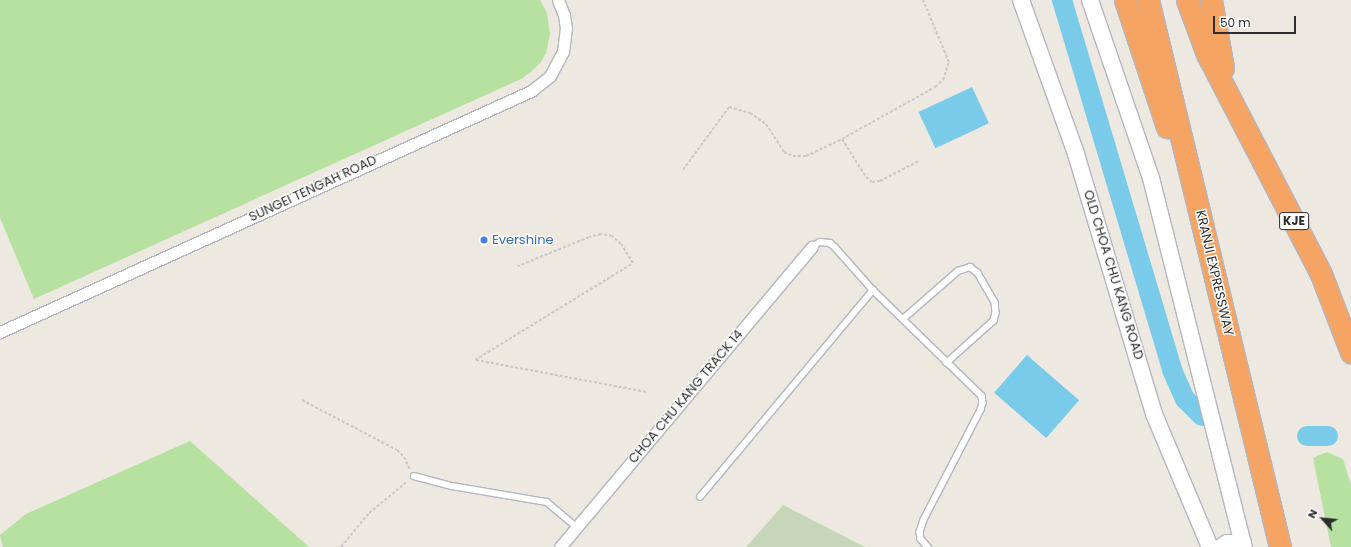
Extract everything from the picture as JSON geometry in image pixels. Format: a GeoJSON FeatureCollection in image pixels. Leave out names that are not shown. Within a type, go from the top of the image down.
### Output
{"type":"FeatureCollection","features":[{"type":"Feature","properties":{"kind":"highway"},"geometry":{"type":"LineString","coordinates":[[1125,0],[1165,124],[1183,146]]}},
{"type":"Feature","properties":{"kind":"highway","name":"KRANJI EXPRESSWAY"},"geometry":{"type":"LineString","coordinates":[[1148,0],[1280,547]]}},
{"type":"Feature","properties":{"kind":"highway","name":"KJE"},"geometry":{"type":"LineString","coordinates":[[1187,0],[1207,54],[1227,95],[1321,274],[1351,352]]}},
{"type":"Feature","properties":{"kind":"highway"},"geometry":{"type":"LineString","coordinates":[[1211,0],[1227,95]]}},
{"type":"Feature","properties":{"kind":"main road","name":"OLD CHOA CHU KANG ROAD"},"geometry":{"type":"LineString","coordinates":[[1021,0],[1076,154],[1154,414],[1210,547]]}},
{"type":"Feature","properties":{"kind":"main road"},"geometry":{"type":"LineString","coordinates":[[1090,0],[1151,178],[1244,545],[1227,544],[1221,547]]}},
{"type":"Feature","properties":{"kind":"street","name":"SUNGEI TENGAH ROAD"},"geometry":{"type":"LineString","coordinates":[[0,332],[531,91],[550,76],[563,52],[566,28],[564,15],[558,0]]}},
{"type":"Feature","properties":{"kind":"street","name":"CHOA CHU KANG TRACK 14"},"geometry":{"type":"LineString","coordinates":[[560,547],[576,526],[649,442],[812,247]]}},
{"type":"Feature","properties":{"kind":"lane"},"geometry":{"type":"LineString","coordinates":[[812,247],[820,242],[830,243],[873,290],[982,396],[983,403],[924,520],[920,532],[921,539],[928,547]]}},
{"type":"Feature","properties":{"kind":"lane"},"geometry":{"type":"LineString","coordinates":[[903,319],[958,271],[970,267],[978,273],[995,302],[996,313],[994,321],[947,363]]}},
{"type":"Feature","properties":{"kind":"lane"},"geometry":{"type":"LineString","coordinates":[[700,497],[873,290]]}},
{"type":"Feature","properties":{"kind":"lane"},"geometry":{"type":"LineString","coordinates":[[414,476],[452,486],[547,502],[576,526]]}},
{"type":"Feature","properties":{"kind":"path"},"geometry":{"type":"LineString","coordinates":[[683,170],[729,107],[750,113],[766,124],[784,152],[793,156],[806,156],[842,139],[935,87],[943,80],[949,62],[923,0]]}},
{"type":"Feature","properties":{"kind":"path"},"geometry":{"type":"LineString","coordinates":[[842,139],[866,177],[872,182],[880,181],[919,161]]}},
{"type":"Feature","properties":{"kind":"path"},"geometry":{"type":"LineString","coordinates":[[518,266],[589,237],[601,234],[612,236],[621,244],[633,263],[475,360],[647,392]]}},
{"type":"Feature","properties":{"kind":"path"},"geometry":{"type":"LineString","coordinates":[[302,400],[397,450],[404,457],[414,476],[369,513],[341,547]]}},
{"type":"Feature","properties":{"kind":"green space"},"geometry":{"type":"Polygon","coordinates":[[[0,0],[540,0],[547,13],[550,34],[546,53],[541,62],[523,78],[34,299],[0,218],[0,0]]]}},
{"type":"Feature","properties":{"kind":"green space"},"geometry":{"type":"Polygon","coordinates":[[[190,441],[309,547],[3,547],[0,535],[26,514],[190,441]]]}},
{"type":"Feature","properties":{"kind":"green space"},"geometry":{"type":"Polygon","coordinates":[[[1327,452],[1343,459],[1351,485],[1351,547],[1331,547],[1313,458],[1327,452]]]}},
{"type":"Feature","properties":{"kind":"green space"},"geometry":{"type":"Polygon","coordinates":[[[783,505],[865,547],[746,547],[783,505]]]}},
{"type":"Feature","properties":{"kind":"water"},"geometry":{"type":"Polygon","coordinates":[[[972,87],[989,123],[935,148],[919,112],[972,87]]]}},
{"type":"Feature","properties":{"kind":"water"},"geometry":{"type":"Polygon","coordinates":[[[1027,355],[1079,400],[1046,438],[994,393],[1027,355]]]}},
{"type":"Feature","properties":{"kind":"waterway"},"geometry":{"type":"LineString","coordinates":[[1062,0],[1172,370],[1185,399],[1202,416]]}},
{"type":"Feature","properties":{"kind":"waterway"},"geometry":{"type":"LineString","coordinates":[[1307,436],[1328,436]]}},
{"type":"Feature","properties":{"kind":"place","name":"Evershine"},"geometry":{"type":"Point","coordinates":[484,240]}}]}
